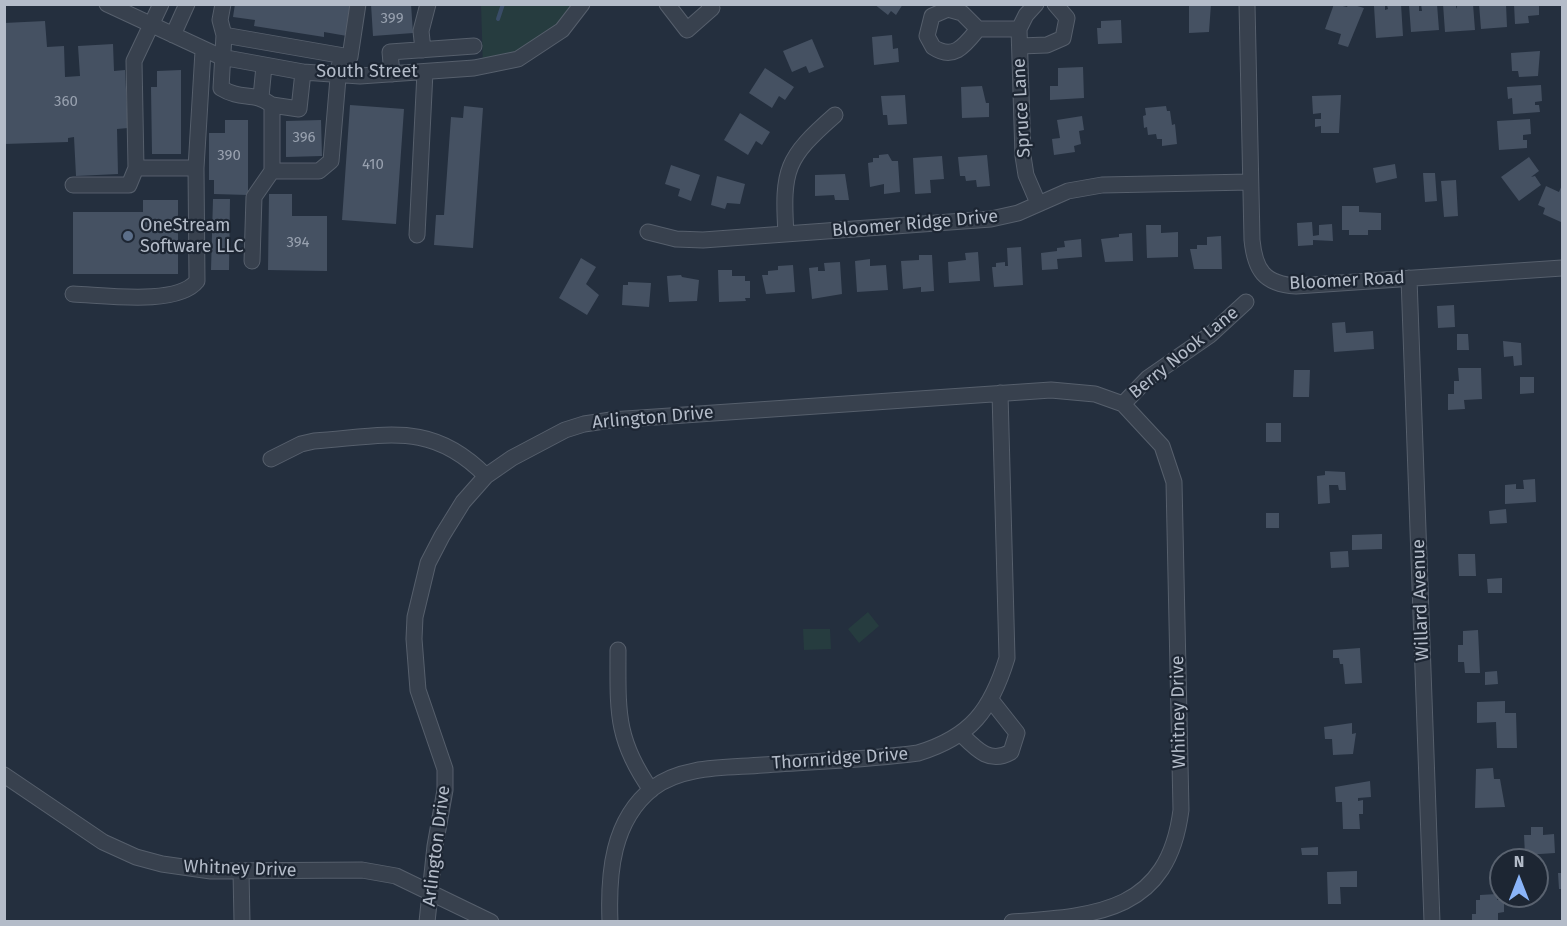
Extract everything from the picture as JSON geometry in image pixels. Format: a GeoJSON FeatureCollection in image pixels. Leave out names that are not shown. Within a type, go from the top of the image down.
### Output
{"type":"FeatureCollection","features":[{"type":"Feature","properties":{"kind":"street","name":"South Street"},"geometry":{"type":"LineString","coordinates":[[107,4],[203,51],[221,57],[264,66],[338,75],[392,74],[483,67],[518,58],[562,30],[582,4]]}},
{"type":"Feature","properties":{"kind":"street"},"geometry":{"type":"LineString","coordinates":[[73,185],[129,185],[136,168],[133,69],[136,56],[161,4]]}},
{"type":"Feature","properties":{"kind":"street"},"geometry":{"type":"LineString","coordinates":[[173,35],[187,4]]}},
{"type":"Feature","properties":{"kind":"street"},"geometry":{"type":"LineString","coordinates":[[223,4],[220,20],[224,35],[221,88],[234,96],[299,109],[303,72]]}},
{"type":"Feature","properties":{"kind":"street"},"geometry":{"type":"LineString","coordinates":[[224,35],[350,57],[358,4]]}},
{"type":"Feature","properties":{"kind":"street"},"geometry":{"type":"LineString","coordinates":[[423,50],[421,31],[428,4]]}},
{"type":"Feature","properties":{"kind":"street"},"geometry":{"type":"LineString","coordinates":[[668,4],[687,30],[712,8],[710,4]]}},
{"type":"Feature","properties":{"kind":"street"},"geometry":{"type":"LineString","coordinates":[[978,29],[1018,29],[1036,4]]}},
{"type":"Feature","properties":{"kind":"street","name":"Spruce Lane"},"geometry":{"type":"LineString","coordinates":[[1020,46],[1047,45],[1063,38],[1067,18],[1055,4]]}},
{"type":"Feature","properties":{"kind":"street","name":"Bloomer Road"},"geometry":{"type":"LineString","coordinates":[[1247,4],[1250,182],[1254,260],[1258,268],[1272,280],[1296,286],[1563,268]]}},
{"type":"Feature","properties":{"kind":"street","name":"Spruce Lane"},"geometry":{"type":"LineString","coordinates":[[1018,29],[1023,156],[1026,176],[1038,203]]}},
{"type":"Feature","properties":{"kind":"street"},"geometry":{"type":"LineString","coordinates":[[392,74],[390,52],[474,46]]}},
{"type":"Feature","properties":{"kind":"street"},"geometry":{"type":"LineString","coordinates":[[74,294],[167,296],[191,288],[197,281],[196,168],[203,51]]}},
{"type":"Feature","properties":{"kind":"street"},"geometry":{"type":"LineString","coordinates":[[272,171],[319,171],[331,161],[340,56]]}},
{"type":"Feature","properties":{"kind":"street"},"geometry":{"type":"LineString","coordinates":[[252,261],[254,197],[272,171],[264,66]]}},
{"type":"Feature","properties":{"kind":"street"},"geometry":{"type":"LineString","coordinates":[[417,235],[425,72]]}},
{"type":"Feature","properties":{"kind":"street"},"geometry":{"type":"LineString","coordinates":[[786,234],[784,194],[789,166],[796,152],[835,115]]}},
{"type":"Feature","properties":{"kind":"street"},"geometry":{"type":"LineString","coordinates":[[136,168],[196,168]]}},
{"type":"Feature","properties":{"kind":"street","name":"Bloomer Ridge Drive"},"geometry":{"type":"LineString","coordinates":[[648,232],[676,239],[703,240],[991,219],[1018,213],[1068,191],[1102,185],[1250,182]]}},
{"type":"Feature","properties":{"kind":"street","name":"Willard Avenue"},"geometry":{"type":"LineString","coordinates":[[1409,278],[1432,921]]}},
{"type":"Feature","properties":{"kind":"street","name":"Berry Nook Lane"},"geometry":{"type":"LineString","coordinates":[[1123,404],[1148,378],[1210,335],[1246,302]]}},
{"type":"Feature","properties":{"kind":"street","name":"Arlington Drive"},"geometry":{"type":"LineString","coordinates":[[427,921],[432,892],[435,846],[445,790],[445,769],[418,690],[414,639],[415,617],[428,563],[463,502],[486,477],[538,443],[584,424],[874,400],[1000,393],[1072,391],[1095,394],[1123,404]]}},
{"type":"Feature","properties":{"kind":"street","name":"Thornridge Drive"},"geometry":{"type":"LineString","coordinates":[[610,921],[610,870],[614,851],[627,822],[651,790],[693,771],[909,754],[938,747],[962,735],[991,700],[1007,658],[1000,393]]}},
{"type":"Feature","properties":{"kind":"street","name":"Whitney Drive"},"geometry":{"type":"LineString","coordinates":[[1012,921],[1076,917],[1100,913],[1123,903],[1153,879],[1173,848],[1178,831],[1181,810],[1174,482],[1162,446],[1123,404]]}},
{"type":"Feature","properties":{"kind":"street"},"geometry":{"type":"LineString","coordinates":[[272,459],[301,444],[408,436],[424,438],[454,448],[486,477]]}},
{"type":"Feature","properties":{"kind":"street"},"geometry":{"type":"LineString","coordinates":[[618,650],[617,710],[620,727],[633,762],[651,790]]}},
{"type":"Feature","properties":{"kind":"street"},"geometry":{"type":"LineString","coordinates":[[962,735],[984,755],[994,758],[1011,752],[1017,733],[991,700]]}},
{"type":"Feature","properties":{"kind":"street","name":"Whitney Drive"},"geometry":{"type":"LineString","coordinates":[[4,775],[103,842],[136,857],[185,869],[241,872],[362,870],[396,876],[490,921]]}},
{"type":"Feature","properties":{"kind":"street"},"geometry":{"type":"LineString","coordinates":[[241,872],[242,921]]}},
{"type":"Feature","properties":{"kind":"green space"},"geometry":{"type":"Polygon","coordinates":[[[481,5],[582,5],[537,49],[483,67],[481,5]]]}},
{"type":"Feature","properties":{"kind":"green space"},"geometry":{"type":"Polygon","coordinates":[[[868,612],[879,626],[859,643],[848,629],[868,612]]]}},
{"type":"Feature","properties":{"kind":"green space"},"geometry":{"type":"Polygon","coordinates":[[[803,629],[830,629],[831,649],[804,650],[803,629]]]}},
{"type":"Feature","properties":{"kind":"building"},"geometry":{"type":"Polygon","coordinates":[[[235,4],[352,4],[347,36],[324,32],[324,37],[254,26],[255,20],[233,17],[235,4]]]}},
{"type":"Feature","properties":{"kind":"building"},"geometry":{"type":"Polygon","coordinates":[[[371,4],[411,4],[413,33],[373,36],[371,4]]]}},
{"type":"Feature","properties":{"kind":"building"},"geometry":{"type":"Polygon","coordinates":[[[874,4],[903,4],[896,15],[891,11],[888,15],[874,4]]]}},
{"type":"Feature","properties":{"kind":"building"},"geometry":{"type":"Polygon","coordinates":[[[1211,4],[1209,32],[1189,33],[1189,6],[1211,4]]]}},
{"type":"Feature","properties":{"kind":"building"},"geometry":{"type":"Polygon","coordinates":[[[1334,4],[1364,8],[1348,47],[1338,44],[1341,34],[1325,29],[1334,4]]]}},
{"type":"Feature","properties":{"kind":"building"},"geometry":{"type":"Polygon","coordinates":[[[1401,4],[1403,36],[1376,38],[1374,6],[1385,6],[1385,10],[1388,9],[1387,5],[1401,4]]]}},
{"type":"Feature","properties":{"kind":"building"},"geometry":{"type":"Polygon","coordinates":[[[1419,4],[1419,11],[1422,11],[1421,4],[1437,4],[1439,30],[1411,32],[1409,5],[1419,4]]]}},
{"type":"Feature","properties":{"kind":"building"},"geometry":{"type":"Polygon","coordinates":[[[1443,4],[1456,4],[1456,9],[1458,4],[1473,4],[1475,30],[1445,32],[1443,4]]]}},
{"type":"Feature","properties":{"kind":"building"},"geometry":{"type":"Polygon","coordinates":[[[1479,4],[1506,4],[1507,27],[1481,29],[1479,4]]]}},
{"type":"Feature","properties":{"kind":"building"},"geometry":{"type":"Polygon","coordinates":[[[1514,4],[1539,4],[1539,15],[1528,16],[1529,23],[1515,24],[1514,4]]]}},
{"type":"Feature","properties":{"kind":"building"},"geometry":{"type":"Polygon","coordinates":[[[1121,20],[1122,43],[1098,44],[1097,28],[1101,28],[1101,21],[1121,20]]]}},
{"type":"Feature","properties":{"kind":"building"},"geometry":{"type":"Polygon","coordinates":[[[45,21],[47,47],[64,46],[65,77],[80,76],[78,46],[113,44],[114,71],[125,70],[128,128],[117,129],[118,174],[76,176],[74,137],[68,138],[68,142],[4,144],[4,23],[45,21]]]}},
{"type":"Feature","properties":{"kind":"building"},"geometry":{"type":"Polygon","coordinates":[[[892,35],[893,49],[898,48],[899,62],[874,65],[872,37],[892,35]]]}},
{"type":"Feature","properties":{"kind":"building"},"geometry":{"type":"Polygon","coordinates":[[[812,39],[824,67],[809,73],[806,66],[792,72],[783,51],[812,39]]]}},
{"type":"Feature","properties":{"kind":"building"},"geometry":{"type":"Polygon","coordinates":[[[1540,51],[1538,76],[1519,77],[1518,71],[1512,71],[1511,53],[1540,51]]]}},
{"type":"Feature","properties":{"kind":"building"},"geometry":{"type":"Polygon","coordinates":[[[1083,67],[1084,98],[1050,100],[1050,86],[1058,86],[1058,68],[1083,67]]]}},
{"type":"Feature","properties":{"kind":"building"},"geometry":{"type":"Polygon","coordinates":[[[765,68],[794,87],[785,100],[779,96],[772,108],[749,93],[765,68]]]}},
{"type":"Feature","properties":{"kind":"building"},"geometry":{"type":"Polygon","coordinates":[[[181,70],[181,154],[152,154],[151,87],[157,87],[157,71],[181,70]]]}},
{"type":"Feature","properties":{"kind":"building"},"geometry":{"type":"Polygon","coordinates":[[[1541,85],[1542,101],[1535,102],[1535,105],[1539,105],[1540,112],[1513,114],[1512,98],[1508,99],[1507,87],[1541,85]]]}},
{"type":"Feature","properties":{"kind":"building"},"geometry":{"type":"Polygon","coordinates":[[[982,86],[986,103],[989,103],[989,117],[962,118],[961,87],[982,86]]]}},
{"type":"Feature","properties":{"kind":"building"},"geometry":{"type":"Polygon","coordinates":[[[905,95],[907,124],[888,125],[887,115],[883,115],[881,96],[905,95]]]}},
{"type":"Feature","properties":{"kind":"building"},"geometry":{"type":"Polygon","coordinates":[[[1341,95],[1339,133],[1321,133],[1321,126],[1315,127],[1315,119],[1321,119],[1321,113],[1313,114],[1312,96],[1341,95]]]}},
{"type":"Feature","properties":{"kind":"building"},"geometry":{"type":"Polygon","coordinates":[[[350,105],[404,109],[396,224],[342,220],[350,105]]]}},
{"type":"Feature","properties":{"kind":"building"},"geometry":{"type":"Polygon","coordinates":[[[464,106],[483,108],[473,248],[434,245],[436,215],[444,215],[451,117],[463,118],[464,106]]]}},
{"type":"Feature","properties":{"kind":"building"},"geometry":{"type":"Polygon","coordinates":[[[1166,106],[1167,111],[1170,111],[1172,125],[1175,124],[1177,144],[1162,146],[1162,139],[1157,139],[1156,134],[1148,135],[1147,127],[1144,128],[1143,116],[1146,115],[1145,108],[1166,106]]]}},
{"type":"Feature","properties":{"kind":"building"},"geometry":{"type":"Polygon","coordinates":[[[740,113],[770,132],[762,145],[756,141],[748,155],[724,140],[740,113]]]}},
{"type":"Feature","properties":{"kind":"building"},"geometry":{"type":"Polygon","coordinates":[[[1082,116],[1084,130],[1079,131],[1081,144],[1074,146],[1075,152],[1054,155],[1052,139],[1060,138],[1057,120],[1082,116]]]}},
{"type":"Feature","properties":{"kind":"building"},"geometry":{"type":"Polygon","coordinates":[[[1530,119],[1531,134],[1523,135],[1523,140],[1527,140],[1527,148],[1499,150],[1497,121],[1530,119]]]}},
{"type":"Feature","properties":{"kind":"building"},"geometry":{"type":"Polygon","coordinates":[[[225,120],[248,120],[248,195],[214,194],[214,180],[209,180],[209,133],[225,133],[225,120]]]}},
{"type":"Feature","properties":{"kind":"building"},"geometry":{"type":"Polygon","coordinates":[[[321,120],[322,156],[286,157],[286,121],[321,120]]]}},
{"type":"Feature","properties":{"kind":"building"},"geometry":{"type":"Polygon","coordinates":[[[888,154],[892,161],[898,161],[900,192],[884,194],[884,184],[870,187],[868,163],[873,162],[873,158],[879,158],[879,155],[888,154]]]}},
{"type":"Feature","properties":{"kind":"building"},"geometry":{"type":"Polygon","coordinates":[[[987,155],[990,186],[977,187],[976,180],[966,181],[965,176],[960,176],[958,157],[987,155]]]}},
{"type":"Feature","properties":{"kind":"building"},"geometry":{"type":"Polygon","coordinates":[[[942,156],[944,179],[930,180],[931,193],[915,194],[913,158],[942,156]]]}},
{"type":"Feature","properties":{"kind":"building"},"geometry":{"type":"Polygon","coordinates":[[[1529,157],[1539,171],[1531,177],[1535,176],[1541,185],[1519,201],[1501,177],[1529,157]]]}},
{"type":"Feature","properties":{"kind":"building"},"geometry":{"type":"Polygon","coordinates":[[[1395,164],[1397,178],[1376,183],[1373,168],[1395,164]]]}},
{"type":"Feature","properties":{"kind":"building"},"geometry":{"type":"Polygon","coordinates":[[[671,165],[700,175],[691,201],[678,196],[680,189],[665,184],[671,165]]]}},
{"type":"Feature","properties":{"kind":"building"},"geometry":{"type":"Polygon","coordinates":[[[1423,173],[1435,173],[1437,201],[1425,202],[1423,173]]]}},
{"type":"Feature","properties":{"kind":"building"},"geometry":{"type":"Polygon","coordinates":[[[845,174],[849,200],[835,200],[834,195],[815,196],[815,175],[845,174]]]}},
{"type":"Feature","properties":{"kind":"building"},"geometry":{"type":"Polygon","coordinates":[[[717,176],[745,184],[740,204],[727,203],[725,209],[711,205],[717,176]]]}},
{"type":"Feature","properties":{"kind":"building"},"geometry":{"type":"Polygon","coordinates":[[[1456,180],[1458,216],[1444,217],[1441,181],[1456,180]]]}},
{"type":"Feature","properties":{"kind":"building"},"geometry":{"type":"Polygon","coordinates":[[[1562,185],[1561,222],[1543,214],[1545,208],[1538,205],[1546,186],[1559,192],[1562,185]]]}},
{"type":"Feature","properties":{"kind":"building"},"geometry":{"type":"Polygon","coordinates":[[[269,194],[292,194],[292,216],[327,216],[327,271],[268,270],[269,194]]]}},
{"type":"Feature","properties":{"kind":"building"},"geometry":{"type":"Polygon","coordinates":[[[213,199],[230,199],[229,270],[211,270],[213,199]]]}},
{"type":"Feature","properties":{"kind":"building"},"geometry":{"type":"Polygon","coordinates":[[[143,200],[178,200],[178,274],[73,274],[73,212],[143,212],[143,200]]]}},
{"type":"Feature","properties":{"kind":"building"},"geometry":{"type":"Polygon","coordinates":[[[1342,206],[1359,206],[1359,212],[1381,213],[1381,230],[1368,230],[1368,235],[1349,235],[1349,230],[1342,230],[1342,206]]]}},
{"type":"Feature","properties":{"kind":"building"},"geometry":{"type":"Polygon","coordinates":[[[1312,222],[1313,236],[1319,235],[1319,225],[1332,224],[1333,241],[1313,240],[1313,245],[1298,246],[1297,223],[1312,222]]]}},
{"type":"Feature","properties":{"kind":"building"},"geometry":{"type":"Polygon","coordinates":[[[1146,225],[1161,225],[1161,233],[1178,232],[1178,257],[1147,258],[1146,225]]]}},
{"type":"Feature","properties":{"kind":"building"},"geometry":{"type":"Polygon","coordinates":[[[1132,233],[1133,261],[1105,262],[1101,239],[1132,233]]]}},
{"type":"Feature","properties":{"kind":"building"},"geometry":{"type":"Polygon","coordinates":[[[1221,236],[1222,269],[1194,269],[1190,249],[1197,249],[1197,245],[1207,245],[1207,237],[1221,236]]]}},
{"type":"Feature","properties":{"kind":"building"},"geometry":{"type":"Polygon","coordinates":[[[1081,239],[1082,257],[1057,259],[1058,269],[1042,270],[1041,253],[1057,251],[1057,248],[1065,247],[1064,241],[1081,239]]]}},
{"type":"Feature","properties":{"kind":"building"},"geometry":{"type":"Polygon","coordinates":[[[1021,247],[1023,285],[994,287],[992,267],[996,267],[996,263],[1005,262],[1005,266],[1008,266],[1007,248],[1021,247]]]}},
{"type":"Feature","properties":{"kind":"building"},"geometry":{"type":"Polygon","coordinates":[[[978,252],[980,281],[949,283],[948,262],[966,260],[965,253],[978,252]]]}},
{"type":"Feature","properties":{"kind":"building"},"geometry":{"type":"Polygon","coordinates":[[[919,255],[932,255],[934,291],[921,292],[921,287],[903,289],[901,261],[919,260],[919,255]]]}},
{"type":"Feature","properties":{"kind":"building"},"geometry":{"type":"Polygon","coordinates":[[[581,258],[596,267],[586,284],[599,295],[587,315],[559,298],[581,258]]]}},
{"type":"Feature","properties":{"kind":"building"},"geometry":{"type":"Polygon","coordinates":[[[870,259],[870,266],[886,265],[888,290],[857,292],[855,261],[870,259]]]}},
{"type":"Feature","properties":{"kind":"building"},"geometry":{"type":"Polygon","coordinates":[[[840,262],[842,294],[812,299],[809,268],[818,267],[818,271],[825,271],[824,263],[840,262]]]}},
{"type":"Feature","properties":{"kind":"building"},"geometry":{"type":"Polygon","coordinates":[[[793,265],[795,292],[766,294],[762,275],[768,275],[768,271],[778,270],[778,266],[793,265]]]}},
{"type":"Feature","properties":{"kind":"building"},"geometry":{"type":"Polygon","coordinates":[[[718,270],[732,270],[732,276],[745,276],[745,281],[750,281],[750,298],[745,298],[746,301],[719,302],[718,270]]]}},
{"type":"Feature","properties":{"kind":"building"},"geometry":{"type":"Polygon","coordinates":[[[681,275],[699,280],[697,301],[669,302],[667,276],[681,275]]]}},
{"type":"Feature","properties":{"kind":"building"},"geometry":{"type":"Polygon","coordinates":[[[628,282],[651,283],[649,307],[622,305],[623,285],[628,285],[628,282]]]}},
{"type":"Feature","properties":{"kind":"building"},"geometry":{"type":"Polygon","coordinates":[[[1454,305],[1455,327],[1438,328],[1437,306],[1454,305]]]}},
{"type":"Feature","properties":{"kind":"building"},"geometry":{"type":"Polygon","coordinates":[[[1345,322],[1346,333],[1373,331],[1374,349],[1334,352],[1332,323],[1345,322]]]}},
{"type":"Feature","properties":{"kind":"building"},"geometry":{"type":"Polygon","coordinates":[[[1457,334],[1468,334],[1469,350],[1457,350],[1457,334]]]}},
{"type":"Feature","properties":{"kind":"building"},"geometry":{"type":"Polygon","coordinates":[[[1503,341],[1521,343],[1522,365],[1514,366],[1513,356],[1504,357],[1503,341]]]}},
{"type":"Feature","properties":{"kind":"building"},"geometry":{"type":"Polygon","coordinates":[[[1458,368],[1481,368],[1482,399],[1464,400],[1465,409],[1448,410],[1448,394],[1454,394],[1454,381],[1459,381],[1458,368]]]}},
{"type":"Feature","properties":{"kind":"building"},"geometry":{"type":"Polygon","coordinates":[[[1294,370],[1310,370],[1309,397],[1293,397],[1294,370]]]}},
{"type":"Feature","properties":{"kind":"building"},"geometry":{"type":"Polygon","coordinates":[[[1520,377],[1534,377],[1534,393],[1520,394],[1520,377]]]}},
{"type":"Feature","properties":{"kind":"building"},"geometry":{"type":"Polygon","coordinates":[[[1266,423],[1281,423],[1281,442],[1266,442],[1266,423]]]}},
{"type":"Feature","properties":{"kind":"building"},"geometry":{"type":"Polygon","coordinates":[[[1325,471],[1345,472],[1346,490],[1339,490],[1338,485],[1329,485],[1330,503],[1318,504],[1317,476],[1325,475],[1325,471]]]}},
{"type":"Feature","properties":{"kind":"building"},"geometry":{"type":"Polygon","coordinates":[[[1535,479],[1536,502],[1505,504],[1505,485],[1516,484],[1516,489],[1524,489],[1523,480],[1535,479]]]}},
{"type":"Feature","properties":{"kind":"building"},"geometry":{"type":"Polygon","coordinates":[[[1506,509],[1507,523],[1490,524],[1489,511],[1506,509]]]}},
{"type":"Feature","properties":{"kind":"building"},"geometry":{"type":"Polygon","coordinates":[[[1266,513],[1279,513],[1279,528],[1266,528],[1266,513]]]}},
{"type":"Feature","properties":{"kind":"building"},"geometry":{"type":"Polygon","coordinates":[[[1382,534],[1382,549],[1352,550],[1352,535],[1382,534]]]}},
{"type":"Feature","properties":{"kind":"building"},"geometry":{"type":"Polygon","coordinates":[[[1348,551],[1349,567],[1331,568],[1330,552],[1348,551]]]}},
{"type":"Feature","properties":{"kind":"building"},"geometry":{"type":"Polygon","coordinates":[[[1458,554],[1475,554],[1476,576],[1459,576],[1458,554]]]}},
{"type":"Feature","properties":{"kind":"building"},"geometry":{"type":"Polygon","coordinates":[[[1502,578],[1502,593],[1488,593],[1487,579],[1502,578]]]}},
{"type":"Feature","properties":{"kind":"building"},"geometry":{"type":"Polygon","coordinates":[[[1478,630],[1480,673],[1465,673],[1464,662],[1458,662],[1458,645],[1463,645],[1463,631],[1478,630]]]}},
{"type":"Feature","properties":{"kind":"building"},"geometry":{"type":"Polygon","coordinates":[[[1360,648],[1362,683],[1345,684],[1343,664],[1340,664],[1339,658],[1333,658],[1333,650],[1360,648]]]}},
{"type":"Feature","properties":{"kind":"building"},"geometry":{"type":"Polygon","coordinates":[[[1497,671],[1498,684],[1485,685],[1485,672],[1497,671]]]}},
{"type":"Feature","properties":{"kind":"building"},"geometry":{"type":"Polygon","coordinates":[[[1505,701],[1505,713],[1516,713],[1517,748],[1497,748],[1496,722],[1477,723],[1477,702],[1505,701]]]}},
{"type":"Feature","properties":{"kind":"building"},"geometry":{"type":"Polygon","coordinates":[[[1352,723],[1352,734],[1356,733],[1353,754],[1333,755],[1332,739],[1325,739],[1324,727],[1352,723]]]}},
{"type":"Feature","properties":{"kind":"building"},"geometry":{"type":"Polygon","coordinates":[[[1493,768],[1494,779],[1500,779],[1505,807],[1475,808],[1476,769],[1493,768]]]}},
{"type":"Feature","properties":{"kind":"building"},"geometry":{"type":"Polygon","coordinates":[[[1370,781],[1371,797],[1358,798],[1358,801],[1363,800],[1363,814],[1359,814],[1360,829],[1343,829],[1342,802],[1336,802],[1335,787],[1370,781]]]}},
{"type":"Feature","properties":{"kind":"building"},"geometry":{"type":"Polygon","coordinates":[[[1531,827],[1543,827],[1543,835],[1554,834],[1555,853],[1549,853],[1549,848],[1525,848],[1524,835],[1531,835],[1531,827]]]}},
{"type":"Feature","properties":{"kind":"building"},"geometry":{"type":"Polygon","coordinates":[[[1318,847],[1318,855],[1302,855],[1301,848],[1318,847]]]}},
{"type":"Feature","properties":{"kind":"building"},"geometry":{"type":"Polygon","coordinates":[[[1357,871],[1357,887],[1340,887],[1341,904],[1328,904],[1327,872],[1357,871]]]}},
{"type":"Feature","properties":{"kind":"building"},"geometry":{"type":"Polygon","coordinates":[[[1558,873],[1562,873],[1562,889],[1559,889],[1558,873]]]}},
{"type":"Feature","properties":{"kind":"building"},"geometry":{"type":"Polygon","coordinates":[[[1489,894],[1489,908],[1504,908],[1504,912],[1498,913],[1498,922],[1472,922],[1472,914],[1476,914],[1476,900],[1480,900],[1480,895],[1489,894]]]}},
{"type":"Feature","properties":{"kind":"waterway"},"geometry":{"type":"LineString","coordinates":[[498,19],[503,4]]}},
{"type":"Feature","properties":{"kind":"place","name":"OneStream Software LLC"},"geometry":{"type":"Point","coordinates":[128,236]}}]}
